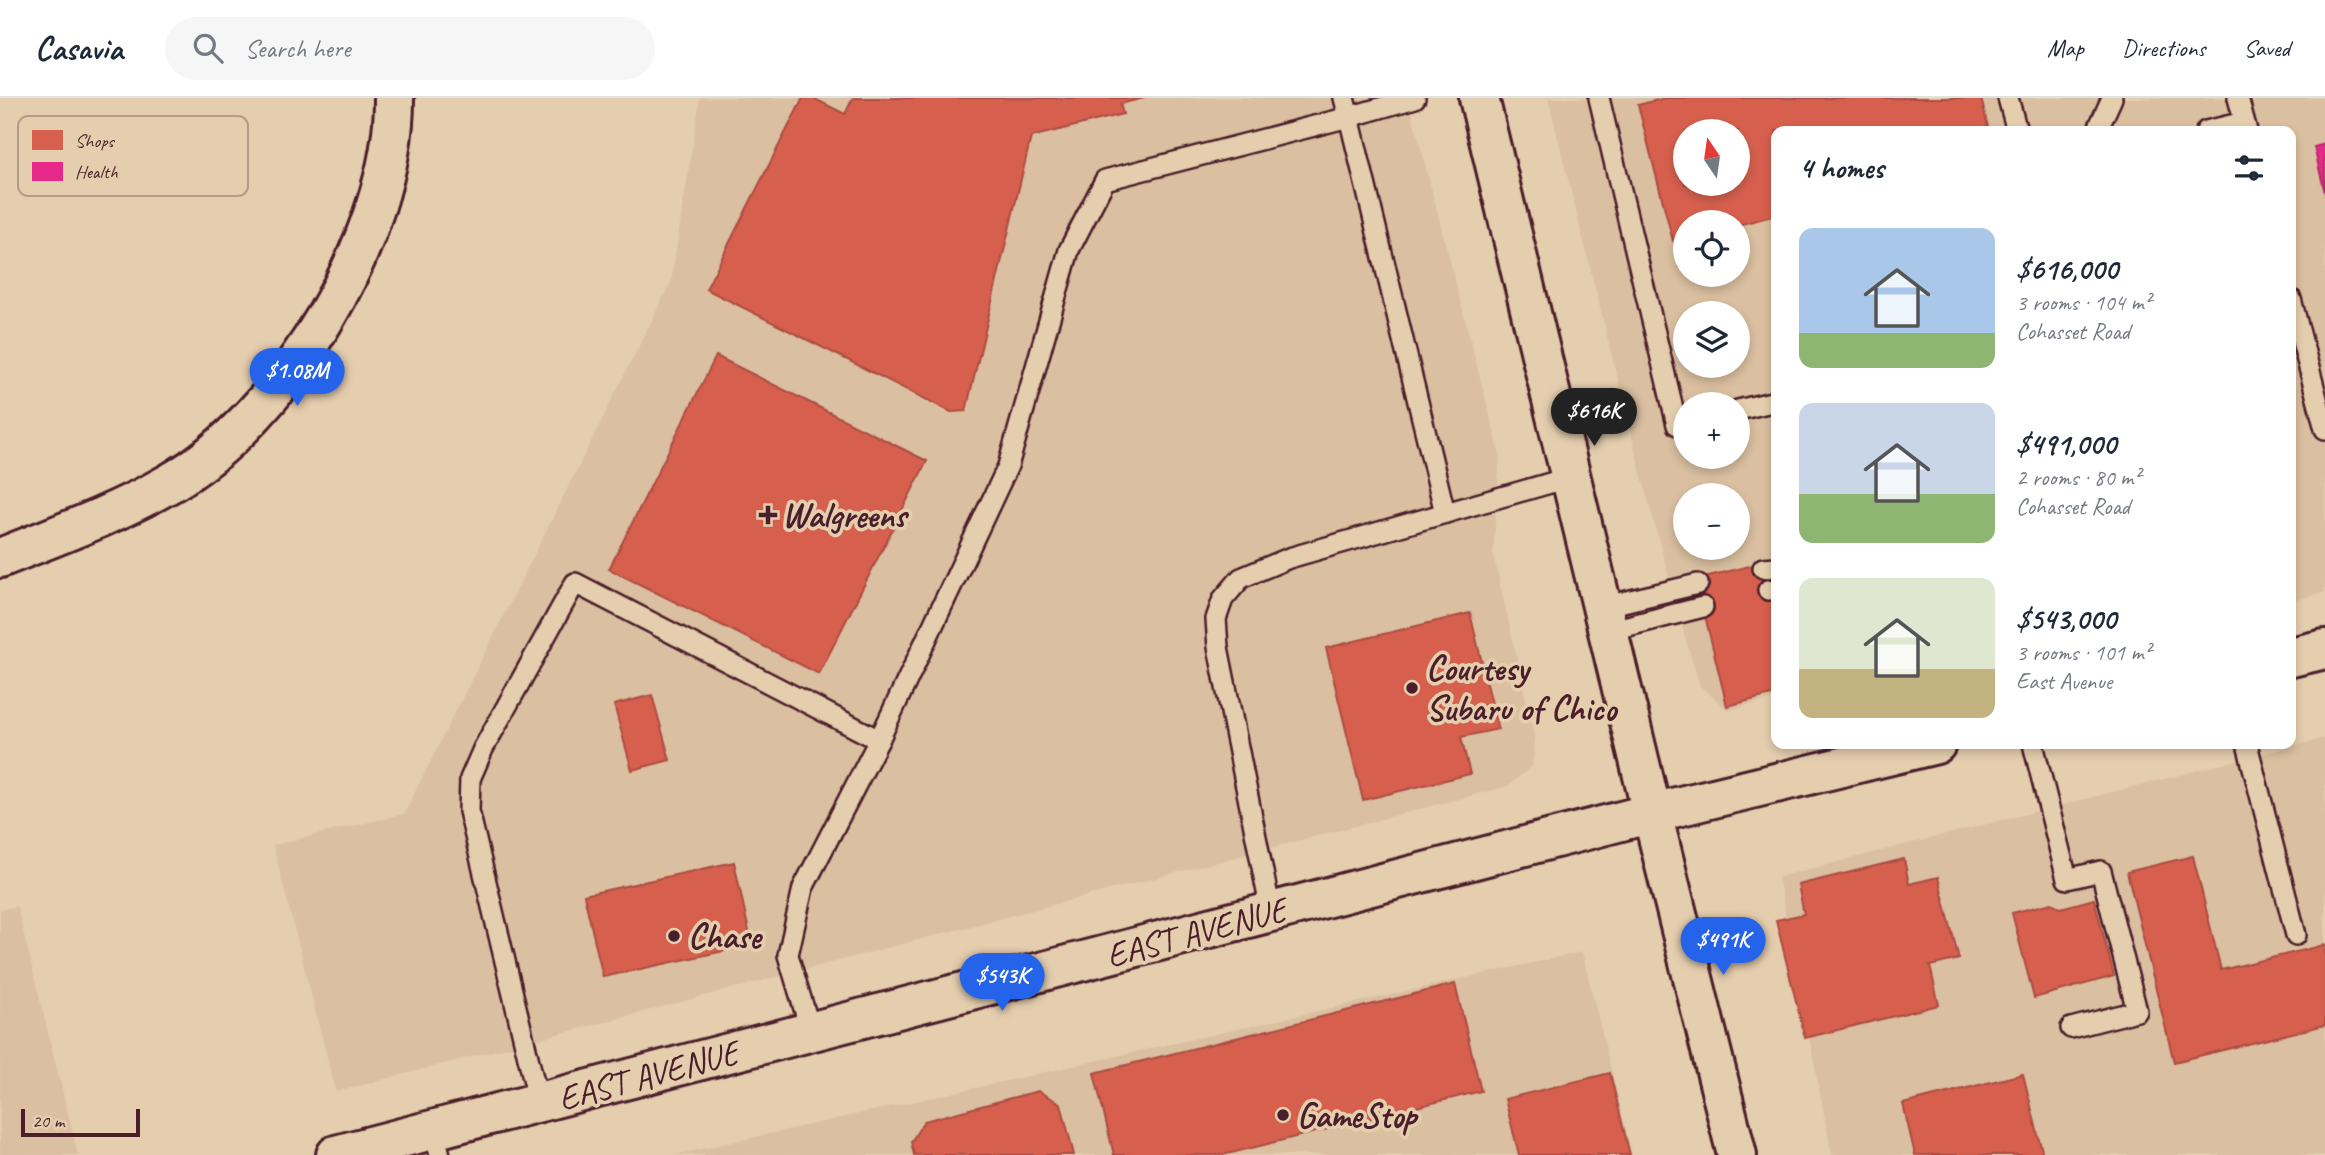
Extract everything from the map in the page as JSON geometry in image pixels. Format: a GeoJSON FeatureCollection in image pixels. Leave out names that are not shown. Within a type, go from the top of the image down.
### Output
{"type":"FeatureCollection","features":[{"type":"Feature","properties":{"kind":"main road"},"geometry":{"type":"LineString","coordinates":[[0,558],[85,524],[172,482],[237,433],[300,359],[344,285],[375,207],[394,128],[394,98]]}},
{"type":"Feature","properties":{"kind":"main road"},"geometry":{"type":"LineString","coordinates":[[1479,98],[1737,1155]]}},
{"type":"Feature","properties":{"kind":"main road"},"geometry":{"type":"LineString","coordinates":[[2296,656],[2325,649]]}},
{"type":"Feature","properties":{"kind":"main road","name":"EAST AVENUE"},"geometry":{"type":"LineString","coordinates":[[336,1155],[437,1143],[539,1103],[1652,813],[1915,749]]}},
{"type":"Feature","properties":{"kind":"lane"},"geometry":{"type":"LineString","coordinates":[[811,1032],[788,955],[803,888],[879,740],[1008,466],[1069,250],[1105,180],[1347,108],[1415,98]]}},
{"type":"Feature","properties":{"kind":"lane"},"geometry":{"type":"LineString","coordinates":[[1599,98],[1673,408]]}},
{"type":"Feature","properties":{"kind":"lane"},"geometry":{"type":"LineString","coordinates":[[2008,98],[2016,126]]}},
{"type":"Feature","properties":{"kind":"lane"},"geometry":{"type":"LineString","coordinates":[[2099,126],[2112,98]]}},
{"type":"Feature","properties":{"kind":"lane"},"geometry":{"type":"LineString","coordinates":[[2238,98],[2245,126]]}},
{"type":"Feature","properties":{"kind":"lane"},"geometry":{"type":"LineString","coordinates":[[1347,108],[1445,513]]}},
{"type":"Feature","properties":{"kind":"lane"},"geometry":{"type":"LineString","coordinates":[[2296,318],[2325,429]]}},
{"type":"Feature","properties":{"kind":"lane"},"geometry":{"type":"LineString","coordinates":[[1750,407],[1771,402]]}},
{"type":"Feature","properties":{"kind":"lane"},"geometry":{"type":"LineString","coordinates":[[1271,912],[1218,648],[1216,619],[1223,599],[1241,578],[1289,558],[1571,477]]}},
{"type":"Feature","properties":{"kind":"lane"},"geometry":{"type":"LineString","coordinates":[[539,1103],[469,811],[470,779],[482,749],[575,583],[879,740]]}},
{"type":"Feature","properties":{"kind":"lane"},"geometry":{"type":"LineString","coordinates":[[1605,619],[1698,584]]}},
{"type":"Feature","properties":{"kind":"lane"},"geometry":{"type":"LineString","coordinates":[[1605,619],[1703,607]]}},
{"type":"Feature","properties":{"kind":"lane"},"geometry":{"type":"LineString","coordinates":[[2034,749],[2067,880],[2101,871],[2137,1012],[2071,1028]]}},
{"type":"Feature","properties":{"kind":"lane"},"geometry":{"type":"LineString","coordinates":[[2248,749],[2295,935]]}},
{"type":"Feature","properties":{"kind":"shaded area"},"geometry":{"type":"Polygon","coordinates":[[[700,98],[1408,98],[1500,455],[1493,553],[1535,739],[1532,766],[1508,786],[336,1092],[273,845],[404,814],[671,282],[700,98]]]}},
{"type":"Feature","properties":{"kind":"shaded area"},"geometry":{"type":"Polygon","coordinates":[[[1548,98],[2325,98],[2325,592],[2296,600],[2296,126],[1771,126],[1771,699],[1728,710],[1700,686],[1643,481],[1548,98]]]}},
{"type":"Feature","properties":{"kind":"shaded area"},"geometry":{"type":"Polygon","coordinates":[[[2325,738],[2325,1155],[1832,1155],[1778,877],[2282,749],[2296,749],[2296,745],[2325,738]]]}},
{"type":"Feature","properties":{"kind":"shaded area"},"geometry":{"type":"Polygon","coordinates":[[[17,906],[78,1155],[0,1155],[0,910],[17,906]]]}},
{"type":"Feature","properties":{"kind":"shaded area"},"geometry":{"type":"Polygon","coordinates":[[[1582,952],[1632,1155],[675,1155],[1582,952]]]}},
{"type":"Feature","properties":{"kind":"building: Shops"},"geometry":{"type":"Polygon","coordinates":[[[803,98],[813,98],[845,114],[853,98],[1144,98],[1120,104],[1123,114],[1031,137],[966,411],[951,412],[706,289],[803,98]]]}},
{"type":"Feature","properties":{"kind":"building: Shops"},"geometry":{"type":"Polygon","coordinates":[[[1665,98],[1981,98],[1988,126],[1771,126],[1771,216],[1750,222],[1750,210],[1673,210],[1673,241],[1638,105],[1665,98]]]}},
{"type":"Feature","properties":{"kind":"building: Shops","name":"Walgreens"},"geometry":{"type":"Polygon","coordinates":[[[716,356],[927,461],[819,674],[609,569],[716,356]]]}},
{"type":"Feature","properties":{"kind":"building: Shops"},"geometry":{"type":"Polygon","coordinates":[[[1762,563],[1771,597],[1771,695],[1727,706],[1696,579],[1762,563]]]}},
{"type":"Feature","properties":{"kind":"building: Shops","name":"Courtesy Subaru of Chico"},"geometry":{"type":"Polygon","coordinates":[[[1470,613],[1498,729],[1461,737],[1470,774],[1363,800],[1326,648],[1470,613]]]}},
{"type":"Feature","properties":{"kind":"building: Shops"},"geometry":{"type":"Polygon","coordinates":[[[652,695],[670,760],[632,770],[614,705],[652,695]]]}},
{"type":"Feature","properties":{"kind":"building: Shops"},"geometry":{"type":"Polygon","coordinates":[[[2193,856],[2221,970],[2325,945],[2325,1025],[2174,1062],[2127,872],[2193,856]]]}},
{"type":"Feature","properties":{"kind":"building: Shops"},"geometry":{"type":"Polygon","coordinates":[[[1904,859],[1909,884],[1938,877],[1959,959],[1930,966],[1939,1005],[1805,1038],[1776,920],[1804,914],[1798,885],[1904,859]]]}},
{"type":"Feature","properties":{"kind":"building: Shops"},"geometry":{"type":"Polygon","coordinates":[[[734,862],[752,945],[603,977],[584,895],[734,862]]]}},
{"type":"Feature","properties":{"kind":"building: Shops"},"geometry":{"type":"Polygon","coordinates":[[[2094,899],[2114,976],[2034,998],[2012,913],[2052,903],[2061,908],[2094,899]]]}},
{"type":"Feature","properties":{"kind":"building: Shops"},"geometry":{"type":"Polygon","coordinates":[[[1455,984],[1481,1091],[1223,1155],[1114,1155],[1094,1073],[1455,984]]]}},
{"type":"Feature","properties":{"kind":"building: Shops"},"geometry":{"type":"Polygon","coordinates":[[[1610,1073],[1630,1155],[1519,1155],[1505,1099],[1610,1073]]]}},
{"type":"Feature","properties":{"kind":"building: Shops"},"geometry":{"type":"Polygon","coordinates":[[[2023,1074],[2043,1155],[1915,1155],[1903,1104],[2023,1074]]]}},
{"type":"Feature","properties":{"kind":"building: Shops"},"geometry":{"type":"Polygon","coordinates":[[[1038,1091],[1061,1104],[1074,1155],[914,1155],[911,1142],[924,1121],[1038,1091]]]}},
{"type":"Feature","properties":{"kind":"building: Health"},"geometry":{"type":"Polygon","coordinates":[[[2325,144],[2325,193],[2314,147],[2325,144]]]}},
{"type":"Feature","properties":{"kind":"place","name":"Walgreens"},"geometry":{"type":"Point","coordinates":[768,515]}},
{"type":"Feature","properties":{"kind":"place","name":"Courtesy Subaru of Chico"},"geometry":{"type":"Point","coordinates":[1412,688]}},
{"type":"Feature","properties":{"kind":"place","name":"Chase"},"geometry":{"type":"Point","coordinates":[674,936]}},
{"type":"Feature","properties":{"kind":"place","name":"GameStop"},"geometry":{"type":"Point","coordinates":[1283,1115]}}]}
